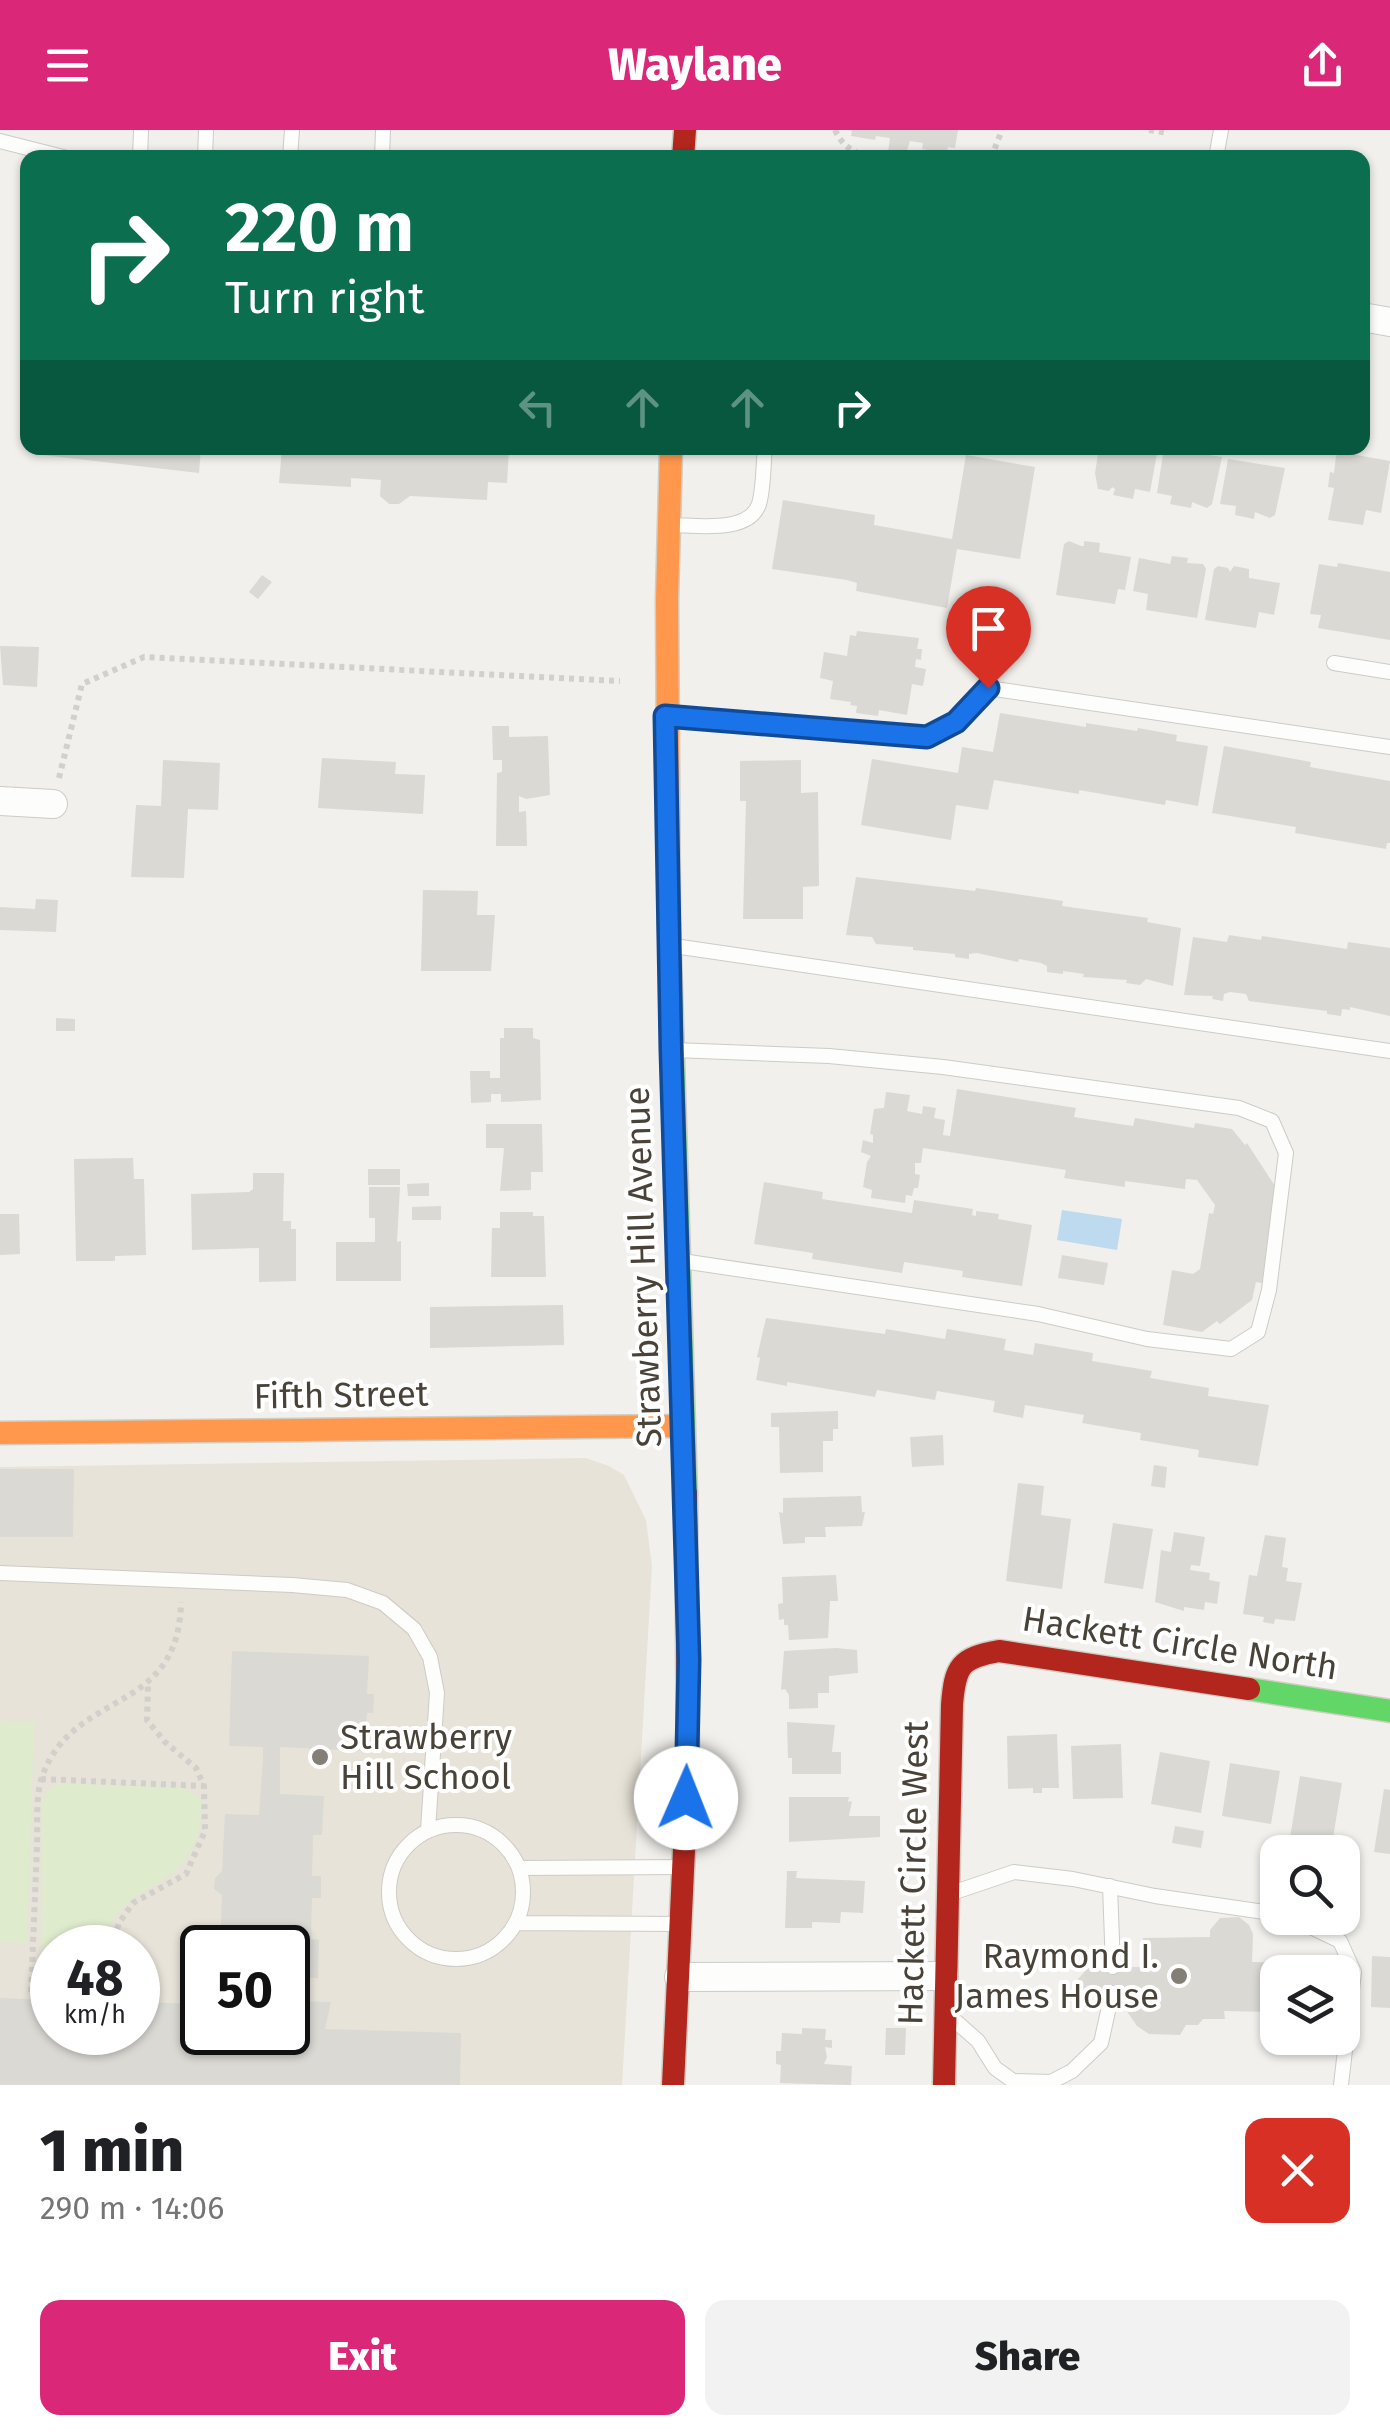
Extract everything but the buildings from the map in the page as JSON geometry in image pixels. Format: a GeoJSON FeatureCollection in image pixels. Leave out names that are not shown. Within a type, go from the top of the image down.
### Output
{"type":"FeatureCollection","features":[{"type":"Feature","properties":{"kind":"main road","name":"Strawberry Hill Avenue"},"geometry":{"type":"LineString","coordinates":[[671,455],[665,716],[668,945],[689,1660],[673,2085]]}},
{"type":"Feature","properties":{"kind":"main road","name":"Fifth Street"},"geometry":{"type":"LineString","coordinates":[[0,1434],[682,1426]]}},
{"type":"Feature","properties":{"kind":"main road","name":"Hackett Circle North"},"geometry":{"type":"LineString","coordinates":[[961,1663],[974,1655],[999,1652],[1390,1711]]}},
{"type":"Feature","properties":{"kind":"main road","name":"Hackett Circle West"},"geometry":{"type":"LineString","coordinates":[[944,2085],[952,1705],[954,1677],[961,1663]]}},
{"type":"Feature","properties":{"kind":"street"},"geometry":{"type":"LineString","coordinates":[[0,802],[52,804]]}},
{"type":"Feature","properties":{"kind":"street"},"geometry":{"type":"LineString","coordinates":[[679,1977],[944,1976]]}},
{"type":"Feature","properties":{"kind":"lane"},"geometry":{"type":"LineString","coordinates":[[0,141],[35,150]]}},
{"type":"Feature","properties":{"kind":"lane"},"geometry":{"type":"LineString","coordinates":[[668,525],[746,521],[758,506],[764,455]]}},
{"type":"Feature","properties":{"kind":"lane"},"geometry":{"type":"LineString","coordinates":[[1334,663],[1390,672]]}},
{"type":"Feature","properties":{"kind":"lane"},"geometry":{"type":"LineString","coordinates":[[665,716],[927,737],[956,722],[988,688],[1390,747]]}},
{"type":"Feature","properties":{"kind":"lane"},"geometry":{"type":"LineString","coordinates":[[668,945],[1390,1051]]}},
{"type":"Feature","properties":{"kind":"lane"},"geometry":{"type":"LineString","coordinates":[[671,1050],[829,1056],[943,1067],[1239,1108],[1272,1121],[1286,1153],[1269,1290],[1258,1332],[1231,1349],[1146,1339],[1038,1314],[677,1260]]}},
{"type":"Feature","properties":{"kind":"lane"},"geometry":{"type":"LineString","coordinates":[[0,1573],[347,1590],[383,1602],[414,1629],[430,1656],[436,1693],[428,1830]]}},
{"type":"Feature","properties":{"kind":"lane"},"geometry":{"type":"LineString","coordinates":[[452,1824],[482,1831],[508,1850],[519,1868],[524,1889],[516,1922],[498,1945],[479,1956],[437,1956],[416,1946],[400,1929],[390,1908],[389,1884],[395,1862],[409,1843],[428,1830],[452,1824]]}},
{"type":"Feature","properties":{"kind":"lane"},"geometry":{"type":"LineString","coordinates":[[519,1868],[684,1866]]}},
{"type":"Feature","properties":{"kind":"lane"},"geometry":{"type":"LineString","coordinates":[[946,1895],[1014,1872],[1260,1911]]}},
{"type":"Feature","properties":{"kind":"lane"},"geometry":{"type":"LineString","coordinates":[[1110,1886],[1113,1967]]}},
{"type":"Feature","properties":{"kind":"lane"},"geometry":{"type":"LineString","coordinates":[[516,1922],[682,1924]]}},
{"type":"Feature","properties":{"kind":"lane"},"geometry":{"type":"LineString","coordinates":[[1327,1935],[1340,1941],[1354,1972],[1341,2085]]}},
{"type":"Feature","properties":{"kind":"lane"},"geometry":{"type":"LineString","coordinates":[[944,2010],[978,2041],[995,2068],[1013,2081],[1051,2082],[1072,2071],[1101,2043],[1112,1993]]}},
{"type":"Feature","properties":{"kind":"path"},"geometry":{"type":"LineString","coordinates":[[835,130],[851,150]]}},
{"type":"Feature","properties":{"kind":"path"},"geometry":{"type":"LineString","coordinates":[[1149,130],[1168,133]]}},
{"type":"Feature","properties":{"kind":"path"},"geometry":{"type":"LineString","coordinates":[[52,804],[82,684],[144,657],[620,681]]}},
{"type":"Feature","properties":{"kind":"path"},"geometry":{"type":"LineString","coordinates":[[34,1925],[41,1779],[66,1734],[148,1685],[174,1649],[181,1628],[182,1580]]}},
{"type":"Feature","properties":{"kind":"path"},"geometry":{"type":"LineString","coordinates":[[119,1925],[133,1903],[186,1874],[205,1830],[204,1786],[196,1768],[165,1742],[147,1720],[148,1685]]}},
{"type":"Feature","properties":{"kind":"path"},"geometry":{"type":"LineString","coordinates":[[41,1779],[204,1786]]}},
{"type":"Feature","properties":{"kind":"shaded area","name":"Strawberry Hill School"},"geometry":{"type":"Polygon","coordinates":[[[586,1458],[624,1475],[646,1520],[652,1566],[622,2085],[0,2085],[0,1467],[586,1458]]]}},
{"type":"Feature","properties":{"kind":"green space"},"geometry":{"type":"Polygon","coordinates":[[[0,1721],[34,1722],[27,1943],[0,1942],[0,1721]]]}},
{"type":"Feature","properties":{"kind":"green space"},"geometry":{"type":"Polygon","coordinates":[[[57,1783],[184,1788],[201,1800],[198,1833],[188,1855],[174,1872],[139,1894],[112,1925],[41,1925],[42,1802],[57,1783]]]}},
{"type":"Feature","properties":{"kind":"water"},"geometry":{"type":"Polygon","coordinates":[[[1062,1210],[1122,1219],[1117,1250],[1057,1240],[1062,1210]]]}},
{"type":"Feature","properties":{"kind":"traffic: fast"},"geometry":{"type":"LineString","coordinates":[[669,924],[686,1493]]}},
{"type":"Feature","properties":{"kind":"traffic: fast"},"geometry":{"type":"LineString","coordinates":[[1249,1689],[1390,1711]]}},
{"type":"Feature","properties":{"kind":"traffic: slow"},"geometry":{"type":"LineString","coordinates":[[669,924],[667,599],[671,455]]}},
{"type":"Feature","properties":{"kind":"traffic: slow"},"geometry":{"type":"LineString","coordinates":[[0,1433],[683,1426]]}},
{"type":"Feature","properties":{"kind":"traffic: jam"},"geometry":{"type":"LineString","coordinates":[[684,150],[685,130]]}},
{"type":"Feature","properties":{"kind":"traffic: jam"},"geometry":{"type":"LineString","coordinates":[[673,2085],[688,1764],[686,1493]]}},
{"type":"Feature","properties":{"kind":"traffic: jam"},"geometry":{"type":"LineString","coordinates":[[944,2085],[952,1705],[955,1681],[962,1666],[976,1657],[999,1651],[1249,1689]]}},
{"type":"Feature","properties":{"kind":"place","name":"Strawberry Hill School"},"geometry":{"type":"Point","coordinates":[320,1757]}},
{"type":"Feature","properties":{"kind":"place","name":"Raymond I. James House"},"geometry":{"type":"Point","coordinates":[1179,1976]}},
{"type":"Feature","properties":{"kind":"route"},"geometry":{"type":"LineString","coordinates":[[686,1798],[689,1660],[665,716],[927,737],[956,722],[988,688]]}}]}
